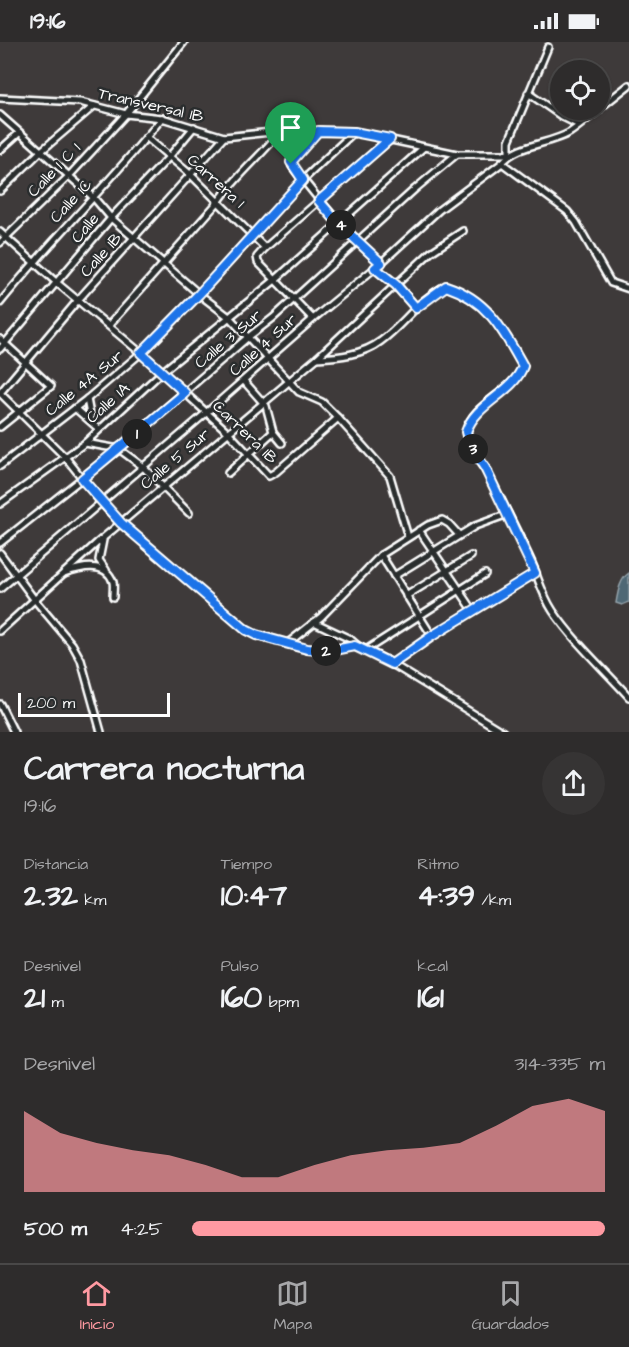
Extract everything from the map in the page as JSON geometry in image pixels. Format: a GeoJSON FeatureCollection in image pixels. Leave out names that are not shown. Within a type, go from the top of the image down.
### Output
{"type":"FeatureCollection","features":[{"type":"Feature","properties":{"kind":"street","name":"Calle 1 C 1"},"geometry":{"type":"LineString","coordinates":[[0,243],[69,176],[126,114],[184,42]]}},
{"type":"Feature","properties":{"kind":"street"},"geometry":{"type":"LineString","coordinates":[[509,154],[509,141],[548,47]]}},
{"type":"Feature","properties":{"kind":"street","name":"Transversal 1B"},"geometry":{"type":"LineString","coordinates":[[610,100],[629,85]]}},
{"type":"Feature","properties":{"kind":"street"},"geometry":{"type":"LineString","coordinates":[[528,93],[561,116],[579,125]]}},
{"type":"Feature","properties":{"kind":"street","name":"Transversal 1B"},"geometry":{"type":"LineString","coordinates":[[0,98],[80,102],[126,114],[162,118],[224,137],[281,131],[354,132],[458,154],[509,154],[553,140],[570,132],[585,120]]}},
{"type":"Feature","properties":{"kind":"street"},"geometry":{"type":"LineString","coordinates":[[0,191],[40,152],[94,106]]}},
{"type":"Feature","properties":{"kind":"street"},"geometry":{"type":"LineString","coordinates":[[0,115],[94,198],[111,218],[229,317],[299,392],[322,402],[338,418],[390,476],[408,537]]}},
{"type":"Feature","properties":{"kind":"street","name":"Calle 1C"},"geometry":{"type":"LineString","coordinates":[[0,303],[34,261],[94,198],[162,118]]}},
{"type":"Feature","properties":{"kind":"street","name":"Calle"},"geometry":{"type":"LineString","coordinates":[[0,349],[2,341],[57,283],[111,218],[194,127]]}},
{"type":"Feature","properties":{"kind":"street"},"geometry":{"type":"LineString","coordinates":[[109,325],[219,201],[232,182],[281,131]]}},
{"type":"Feature","properties":{"kind":"street"},"geometry":{"type":"LineString","coordinates":[[318,131],[291,162],[338,223],[381,263]]}},
{"type":"Feature","properties":{"kind":"street","name":"Calle 4A Sur"},"geometry":{"type":"LineString","coordinates":[[0,466],[87,399],[141,353],[199,294],[303,180],[354,132]]}},
{"type":"Feature","properties":{"kind":"street"},"geometry":{"type":"LineString","coordinates":[[0,150],[20,133]]}},
{"type":"Feature","properties":{"kind":"street","name":"Carrera 1"},"geometry":{"type":"LineString","coordinates":[[146,137],[219,201],[265,248]]}},
{"type":"Feature","properties":{"kind":"street","name":"Calle 1B"},"geometry":{"type":"LineString","coordinates":[[0,393],[78,300],[224,137]]}},
{"type":"Feature","properties":{"kind":"street"},"geometry":{"type":"LineString","coordinates":[[313,319],[257,260],[258,255],[390,139]]}},
{"type":"Feature","properties":{"kind":"street","name":"Calle 1A"},"geometry":{"type":"LineString","coordinates":[[0,504],[85,443],[162,372],[275,280],[423,148]]}},
{"type":"Feature","properties":{"kind":"street","name":"Calle 3 Sur"},"geometry":{"type":"LineString","coordinates":[[0,543],[119,449],[185,393],[295,299],[415,189],[458,154]]}},
{"type":"Feature","properties":{"kind":"street","name":"Calle 4 Sur"},"geometry":{"type":"LineString","coordinates":[[0,590],[381,263],[439,210],[502,163],[509,154]]}},
{"type":"Feature","properties":{"kind":"street"},"geometry":{"type":"LineString","coordinates":[[502,163],[567,211],[576,222],[611,283],[629,290]]}},
{"type":"Feature","properties":{"kind":"street","name":"Calle 5 Sur"},"geometry":{"type":"LineString","coordinates":[[0,630],[104,537],[317,358],[431,252],[463,231]]}},
{"type":"Feature","properties":{"kind":"street","name":"Carrera 1B"},"geometry":{"type":"LineString","coordinates":[[0,232],[141,353],[228,432],[268,476],[272,476],[338,418]]}},
{"type":"Feature","properties":{"kind":"street"},"geometry":{"type":"LineString","coordinates":[[375,268],[396,285],[416,308]]}},
{"type":"Feature","properties":{"kind":"street"},"geometry":{"type":"LineString","coordinates":[[317,358],[353,354],[371,347],[381,341],[416,308],[446,286],[465,295],[492,315],[523,366],[514,382],[478,412],[466,432],[470,446],[485,468],[508,514],[546,600],[562,624],[629,697]]}},
{"type":"Feature","properties":{"kind":"street"},"geometry":{"type":"LineString","coordinates":[[0,427],[51,386],[2,341]]}},
{"type":"Feature","properties":{"kind":"street"},"geometry":{"type":"LineString","coordinates":[[244,381],[264,402],[273,432],[282,442]]}},
{"type":"Feature","properties":{"kind":"street"},"geometry":{"type":"LineString","coordinates":[[0,393],[66,458],[100,502],[121,523],[246,630],[300,648],[321,651],[350,646],[360,647]]}},
{"type":"Feature","properties":{"kind":"street"},"geometry":{"type":"LineString","coordinates":[[87,399],[90,420]]}},
{"type":"Feature","properties":{"kind":"street"},"geometry":{"type":"LineString","coordinates":[[75,408],[99,429]]}},
{"type":"Feature","properties":{"kind":"street"},"geometry":{"type":"LineString","coordinates":[[228,473],[273,432]]}},
{"type":"Feature","properties":{"kind":"street"},"geometry":{"type":"LineString","coordinates":[[85,443],[119,449],[142,466],[189,513]]}},
{"type":"Feature","properties":{"kind":"street"},"geometry":{"type":"LineString","coordinates":[[393,576],[459,535],[508,514]]}},
{"type":"Feature","properties":{"kind":"street"},"geometry":{"type":"LineString","coordinates":[[288,643],[314,622],[381,555],[419,530],[435,521],[442,520],[459,535]]}},
{"type":"Feature","properties":{"kind":"street"},"geometry":{"type":"LineString","coordinates":[[419,530],[473,610]]}},
{"type":"Feature","properties":{"kind":"street"},"geometry":{"type":"LineString","coordinates":[[104,537],[99,549],[99,560],[113,582],[113,597]]}},
{"type":"Feature","properties":{"kind":"street"},"geometry":{"type":"LineString","coordinates":[[0,553],[76,651],[101,732]]}},
{"type":"Feature","properties":{"kind":"street"},"geometry":{"type":"LineString","coordinates":[[381,555],[432,636]]}},
{"type":"Feature","properties":{"kind":"street"},"geometry":{"type":"LineString","coordinates":[[406,596],[471,556]]}},
{"type":"Feature","properties":{"kind":"street"},"geometry":{"type":"LineString","coordinates":[[63,573],[82,567],[95,567],[107,571]]}},
{"type":"Feature","properties":{"kind":"street"},"geometry":{"type":"LineString","coordinates":[[392,664],[432,636],[535,573]]}},
{"type":"Feature","properties":{"kind":"street"},"geometry":{"type":"LineString","coordinates":[[366,651],[485,574]]}},
{"type":"Feature","properties":{"kind":"street"},"geometry":{"type":"LineString","coordinates":[[314,622],[350,639],[366,651],[392,664],[503,732]]}},
{"type":"Feature","properties":{"kind":"street"},"geometry":{"type":"LineString","coordinates":[[1,707],[14,732]]}},
{"type":"Feature","properties":{"kind":"water"},"geometry":{"type":"Polygon","coordinates":[[[629,573],[629,602],[622,605],[616,603],[621,582],[629,573]]]}},
{"type":"Feature","properties":{"kind":"route"},"geometry":{"type":"LineString","coordinates":[[318,131],[354,132],[390,139],[319,201],[357,242],[381,263],[375,268],[386,275],[416,308],[446,286],[465,295],[492,315],[523,366],[514,382],[492,399],[471,420],[466,432],[470,446],[485,468],[535,573],[432,636],[392,664],[360,647],[345,647],[330,651],[300,648],[246,630],[121,523],[82,479],[185,393],[141,353],[199,294],[303,180],[291,164],[294,157],[318,131]]}}]}
